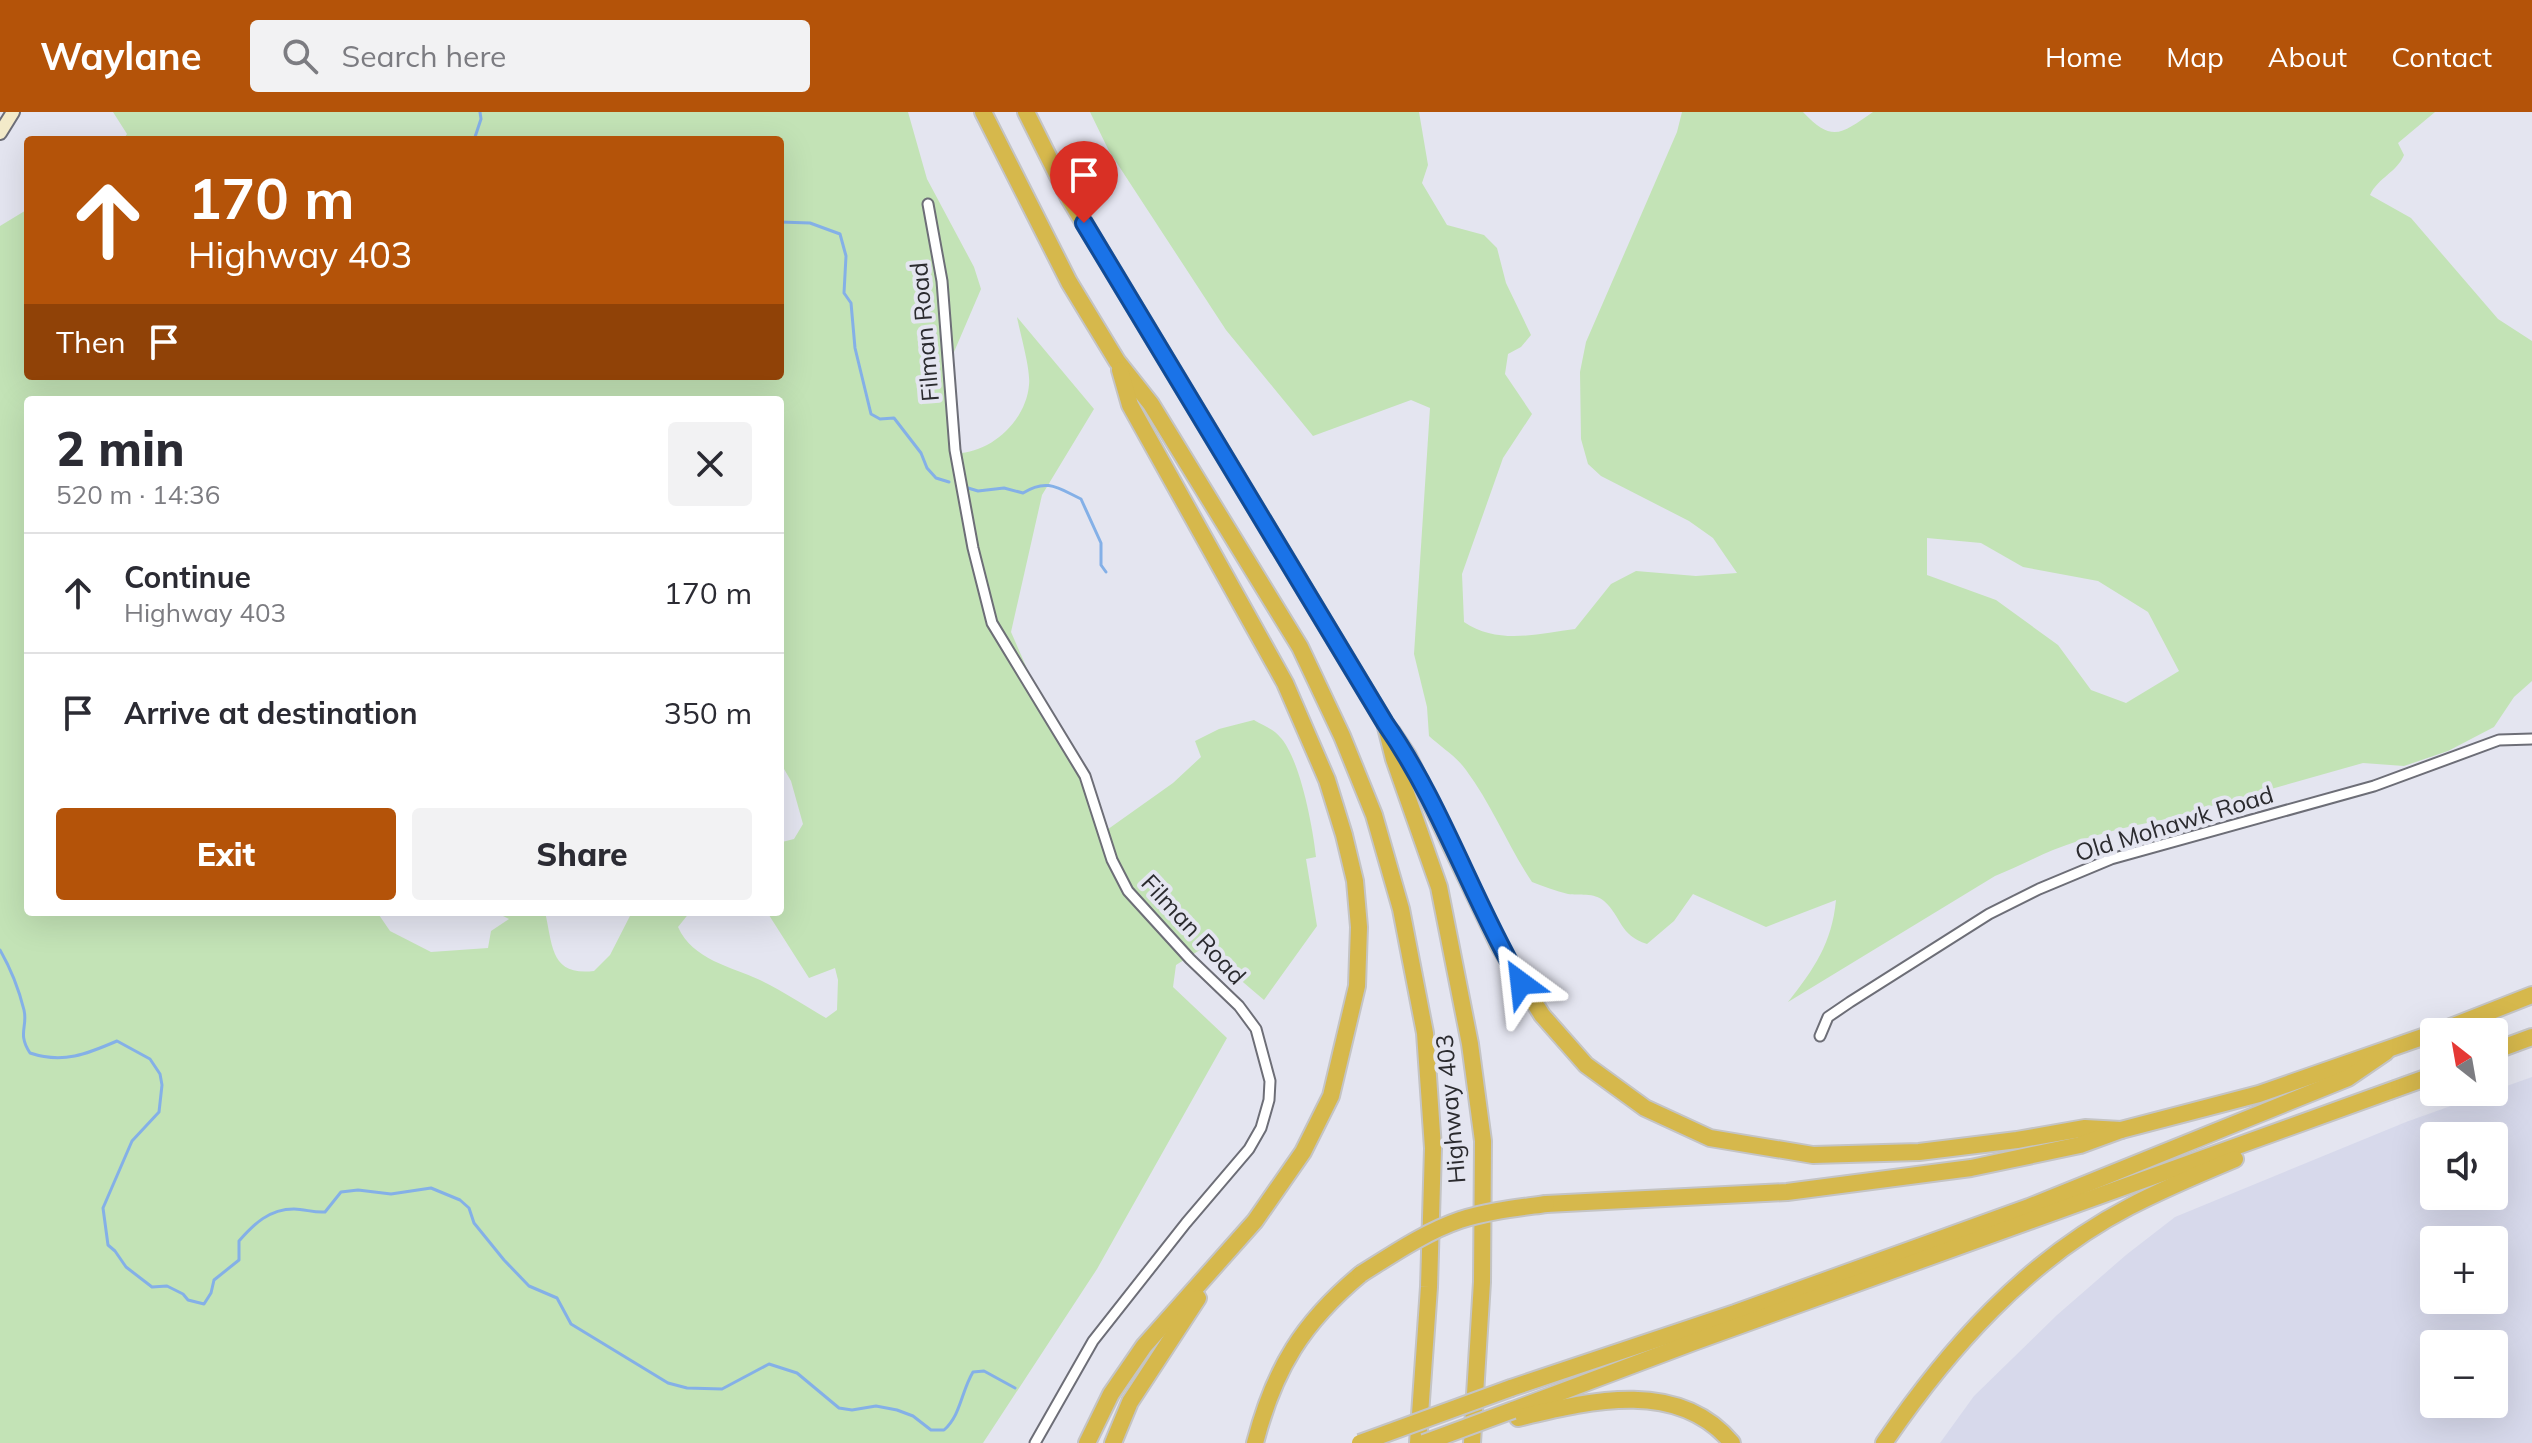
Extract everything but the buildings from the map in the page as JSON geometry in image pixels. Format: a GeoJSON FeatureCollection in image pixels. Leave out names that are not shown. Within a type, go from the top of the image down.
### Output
{"type":"FeatureCollection","features":[{"type":"Feature","properties":{"kind":"highway","name":"Highway 403"},"geometry":{"type":"LineString","coordinates":[[983,112],[1069,282],[1117,361],[1151,404],[1300,647],[1342,736],[1374,815],[1401,909],[1425,1033],[1433,1148],[1429,1287],[1418,1443]]}},
{"type":"Feature","properties":{"kind":"highway","name":"Highway 403"},"geometry":{"type":"LineString","coordinates":[[1026,112],[1069,198],[1385,723],[1394,759],[1439,887],[1470,1044],[1483,1141],[1482,1282],[1472,1443]]}},
{"type":"Feature","properties":{"kind":"highway"},"geometry":{"type":"LineString","coordinates":[[1087,1443],[1111,1394],[1144,1346],[1255,1221],[1303,1152],[1331,1096],[1357,986],[1359,927],[1355,881],[1327,780],[1285,683],[1130,405],[1117,361]]}},
{"type":"Feature","properties":{"kind":"highway"},"geometry":{"type":"LineString","coordinates":[[1385,723],[1408,756],[1498,944],[1542,1015],[1586,1065],[1645,1108],[1710,1138],[1813,1155],[1919,1152],[2085,1128],[2121,1130]]}},
{"type":"Feature","properties":{"kind":"highway"},"geometry":{"type":"LineString","coordinates":[[2474,1018],[2532,995]]}},
{"type":"Feature","properties":{"kind":"highway"},"geometry":{"type":"LineString","coordinates":[[2508,1046],[2532,1037]]}},
{"type":"Feature","properties":{"kind":"highway"},"geometry":{"type":"LineString","coordinates":[[1255,1443],[1264,1408],[1296,1342],[1329,1301],[1361,1274],[1410,1244],[1458,1221],[1490,1212],[1546,1204],[1787,1192],[1971,1168],[2080,1145],[2121,1130],[2259,1094],[2420,1039]]}},
{"type":"Feature","properties":{"kind":"highway"},"geometry":{"type":"LineString","coordinates":[[1360,1443],[2029,1207],[2348,1078],[2386,1052]]}},
{"type":"Feature","properties":{"kind":"highway"},"geometry":{"type":"LineString","coordinates":[[1443,1443],[1694,1342],[2420,1080]]}},
{"type":"Feature","properties":{"kind":"highway"},"geometry":{"type":"LineString","coordinates":[[1884,1443],[1918,1394],[1975,1328],[2047,1261],[2078,1239],[2127,1208],[2190,1177],[2387,1093]]}},
{"type":"Feature","properties":{"kind":"highway"},"geometry":{"type":"LineString","coordinates":[[1113,1443],[1130,1402],[1228,1253]]}},
{"type":"Feature","properties":{"kind":"highway"},"geometry":{"type":"LineString","coordinates":[[1424,1443],[1514,1415],[1603,1400],[1647,1399],[1691,1411],[1723,1432],[1732,1443]]}},
{"type":"Feature","properties":{"kind":"highway"},"geometry":{"type":"LineString","coordinates":[[1474,1411],[1480,1443]]}},
{"type":"Feature","properties":{"kind":"main road"},"geometry":{"type":"LineString","coordinates":[[0,133],[13,112]]}},
{"type":"Feature","properties":{"kind":"street","name":"Filman Road"},"geometry":{"type":"LineString","coordinates":[[928,204],[942,281],[955,450],[973,548],[992,623],[1085,776],[1112,860],[1128,891],[1256,1029],[1270,1081],[1269,1100],[1261,1128],[1249,1149],[1093,1341],[1035,1443]]}},
{"type":"Feature","properties":{"kind":"street","name":"Old Mohawk Road"},"geometry":{"type":"LineString","coordinates":[[1820,1036],[1828,1017],[1850,1002],[1989,914],[2039,889],[2111,859],[2374,786],[2499,740],[2532,739]]}},
{"type":"Feature","properties":{"kind":"shaded area"},"geometry":{"type":"Polygon","coordinates":[[[2532,1077],[2532,1443],[1940,1443],[1974,1396],[2057,1315],[2175,1217],[2451,1106],[2508,1106],[2508,1086],[2532,1077]]]}},
{"type":"Feature","properties":{"kind":"green space"},"geometry":{"type":"Polygon","coordinates":[[[113,112],[908,112],[927,179],[974,267],[981,289],[948,366],[952,453],[979,449],[991,443],[1013,424],[1021,412],[1029,378],[1017,317],[1094,409],[1042,495],[1011,632],[1049,719],[1089,776],[1104,832],[1173,783],[1201,757],[1195,741],[1219,729],[1254,720],[1277,734],[1294,761],[1309,812],[1316,857],[1306,859],[1317,926],[1264,1000],[1203,948],[1176,965],[1173,987],[1227,1038],[1097,1269],[983,1443],[0,1443],[0,226],[24,211],[24,380],[784,380],[784,136],[126,136],[113,112]]]}},
{"type":"Feature","properties":{"kind":"green space"},"geometry":{"type":"Polygon","coordinates":[[[1090,112],[1419,112],[1428,165],[1422,183],[1447,225],[1484,235],[1497,248],[1506,283],[1531,335],[1521,347],[1508,354],[1505,374],[1532,414],[1503,458],[1462,574],[1464,622],[1490,634],[1518,636],[1575,629],[1611,584],[1636,571],[1696,576],[1737,573],[1713,538],[1689,521],[1601,476],[1588,464],[1581,439],[1580,372],[1586,342],[1677,132],[1682,112],[1803,112],[1822,128],[1838,132],[1873,112],[2435,112],[2398,143],[2404,155],[2401,161],[2370,195],[2411,218],[2498,319],[2532,341],[2532,681],[2514,697],[2494,727],[2448,751],[2404,766],[2363,763],[2053,850],[1995,876],[1788,1002],[1820,955],[1836,900],[1766,927],[1693,894],[1674,921],[1647,944],[1631,936],[1600,898],[1568,894],[1532,882],[1466,770],[1429,736],[1427,707],[1414,654],[1430,408],[1411,400],[1313,436],[1226,330],[1109,151],[1090,112]],[[1927,538],[1927,575],[1996,600],[2058,645],[2091,690],[2126,703],[2179,671],[2148,612],[2098,581],[2023,567],[1981,543],[1927,538]]]}},
{"type":"Feature","properties":{"kind":"waterway"},"geometry":{"type":"LineString","coordinates":[[475,136],[480,112]]}},
{"type":"Feature","properties":{"kind":"waterway"},"geometry":{"type":"LineString","coordinates":[[784,222],[810,223],[840,234],[846,256],[844,293],[851,303],[855,348],[871,414],[880,419],[894,418],[921,453],[927,468],[936,478],[949,482]]}},
{"type":"Feature","properties":{"kind":"waterway"},"geometry":{"type":"LineString","coordinates":[[968,488],[978,491],[1004,488],[1023,493],[1046,485],[1081,499],[1101,543],[1101,565],[1106,572]]}},
{"type":"Feature","properties":{"kind":"waterway"},"geometry":{"type":"LineString","coordinates":[[0,950],[22,1002],[25,1016],[23,1035],[30,1053],[64,1057],[117,1041],[150,1059],[160,1074],[159,1112],[132,1141],[103,1208],[108,1245],[126,1267],[152,1287],[167,1286],[188,1300],[204,1304],[214,1280],[239,1260],[239,1241],[256,1223],[270,1215],[294,1209],[325,1212],[341,1192],[358,1190],[391,1194],[431,1188],[460,1200],[469,1208],[474,1223],[504,1260],[529,1286],[557,1298],[571,1324],[668,1383],[687,1388],[722,1389],[769,1364],[797,1373],[839,1408],[852,1410],[876,1406],[897,1410],[913,1416],[931,1430],[944,1430],[950,1424],[973,1372],[984,1371],[1015,1388]]}},
{"type":"Feature","properties":{"kind":"route"},"geometry":{"type":"LineString","coordinates":[[1084,223],[1385,723],[1408,756],[1498,944],[1521,983]]}}]}
